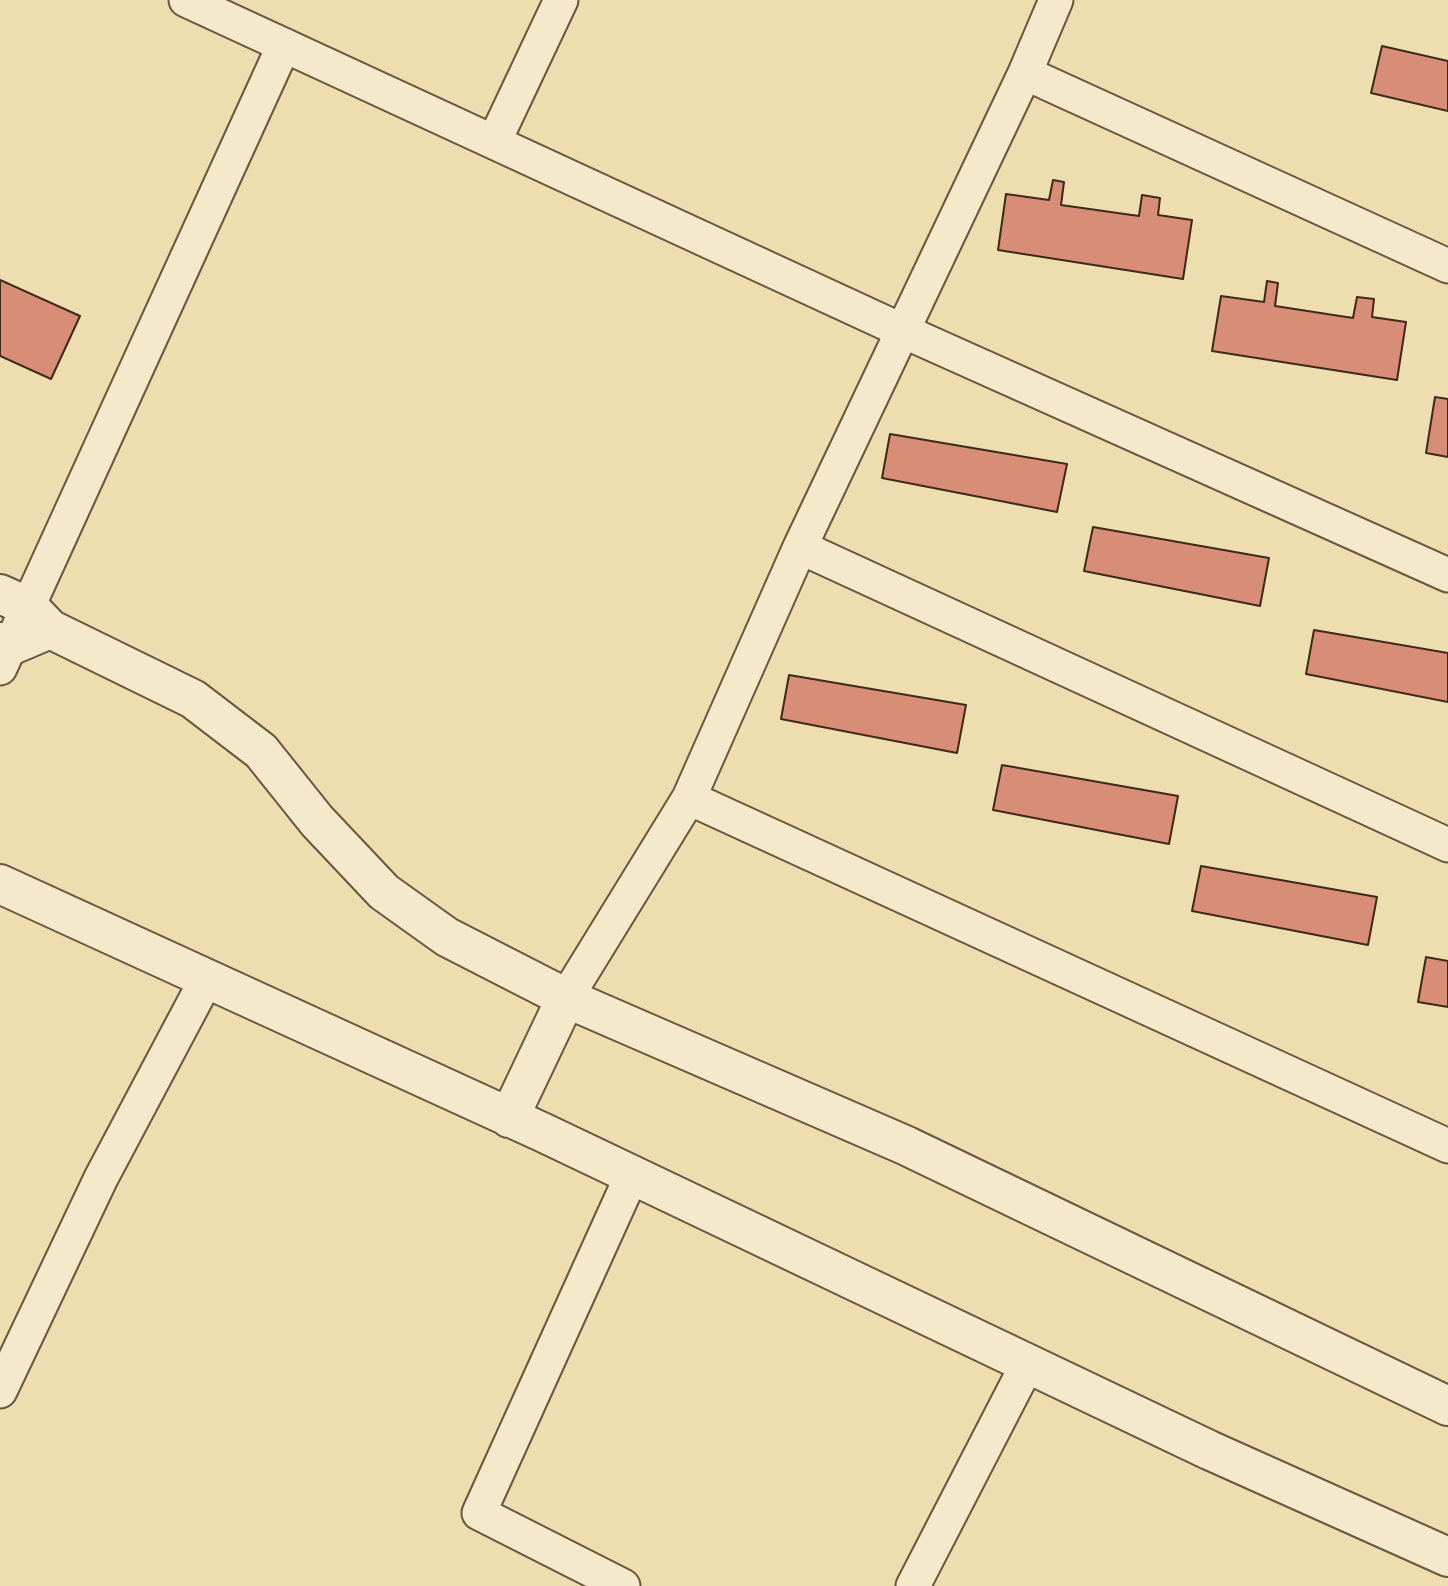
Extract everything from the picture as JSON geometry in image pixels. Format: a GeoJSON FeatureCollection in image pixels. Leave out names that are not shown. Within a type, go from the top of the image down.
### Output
{"type":"FeatureCollection","features":[{"type":"Feature","properties":{"kind":"street"},"geometry":{"type":"LineString","coordinates":[[186,0],[903,331],[1448,575]]}},
{"type":"Feature","properties":{"kind":"street"},"geometry":{"type":"LineString","coordinates":[[494,142],[561,0]]}},
{"type":"Feature","properties":{"kind":"street"},"geometry":{"type":"LineString","coordinates":[[509,1118],[566,998],[689,798],[800,547],[1025,73],[1056,0]]}},
{"type":"Feature","properties":{"kind":"street"},"geometry":{"type":"LineString","coordinates":[[3,652],[26,610],[284,45]]}},
{"type":"Feature","properties":{"kind":"street"},"geometry":{"type":"LineString","coordinates":[[1025,73],[1448,266]]}},
{"type":"Feature","properties":{"kind":"street"},"geometry":{"type":"LineString","coordinates":[[800,547],[1448,845]]}},
{"type":"Feature","properties":{"kind":"street"},"geometry":{"type":"LineString","coordinates":[[26,610],[193,699],[261,751],[317,821],[384,891],[447,937],[566,998],[908,1146],[1448,1406]]}},
{"type":"Feature","properties":{"kind":"street"},"geometry":{"type":"LineString","coordinates":[[689,798],[1448,1146]]}},
{"type":"Feature","properties":{"kind":"street"},"geometry":{"type":"LineString","coordinates":[[0,884],[632,1175],[1209,1450],[1448,1557]]}},
{"type":"Feature","properties":{"kind":"street"},"geometry":{"type":"LineString","coordinates":[[0,1391],[102,1178],[206,980]]}},
{"type":"Feature","properties":{"kind":"street"},"geometry":{"type":"LineString","coordinates":[[623,1586],[479,1513],[632,1175]]}},
{"type":"Feature","properties":{"kind":"street"},"geometry":{"type":"LineString","coordinates":[[913,1586],[1028,1363]]}},
{"type":"Feature","properties":{"kind":"building"},"geometry":{"type":"Polygon","coordinates":[[[1382,46],[1448,61],[1448,111],[1371,93],[1382,46]]]}},
{"type":"Feature","properties":{"kind":"building"},"geometry":{"type":"Polygon","coordinates":[[[1053,180],[1064,182],[1061,205],[1139,216],[1142,195],[1160,198],[1158,215],[1192,220],[1183,279],[998,250],[1006,194],[1049,200],[1053,180]]]}},
{"type":"Feature","properties":{"kind":"building"},"geometry":{"type":"Polygon","coordinates":[[[0,280],[80,316],[51,379],[0,356],[0,280]]]}},
{"type":"Feature","properties":{"kind":"building"},"geometry":{"type":"Polygon","coordinates":[[[1267,281],[1278,283],[1275,306],[1353,318],[1357,297],[1374,299],[1372,317],[1406,322],[1397,380],[1212,351],[1221,296],[1264,302],[1267,281]]]}},
{"type":"Feature","properties":{"kind":"building"},"geometry":{"type":"Polygon","coordinates":[[[1435,397],[1448,399],[1448,457],[1426,453],[1435,397]]]}},
{"type":"Feature","properties":{"kind":"building"},"geometry":{"type":"Polygon","coordinates":[[[890,434],[1067,464],[1057,512],[882,478],[890,434]]]}},
{"type":"Feature","properties":{"kind":"building"},"geometry":{"type":"Polygon","coordinates":[[[1093,527],[1269,558],[1260,606],[1084,571],[1093,527]]]}},
{"type":"Feature","properties":{"kind":"building"},"geometry":{"type":"Polygon","coordinates":[[[1314,630],[1448,653],[1448,702],[1306,674],[1314,630]]]}},
{"type":"Feature","properties":{"kind":"building"},"geometry":{"type":"Polygon","coordinates":[[[789,675],[966,705],[957,753],[781,719],[789,675]]]}},
{"type":"Feature","properties":{"kind":"building"},"geometry":{"type":"Polygon","coordinates":[[[1002,765],[1178,796],[1169,844],[993,810],[1002,765]]]}},
{"type":"Feature","properties":{"kind":"building"},"geometry":{"type":"Polygon","coordinates":[[[1201,866],[1377,897],[1368,945],[1192,911],[1201,866]]]}},
{"type":"Feature","properties":{"kind":"building"},"geometry":{"type":"Polygon","coordinates":[[[1426,957],[1448,961],[1448,1007],[1418,1002],[1426,957]]]}}]}
